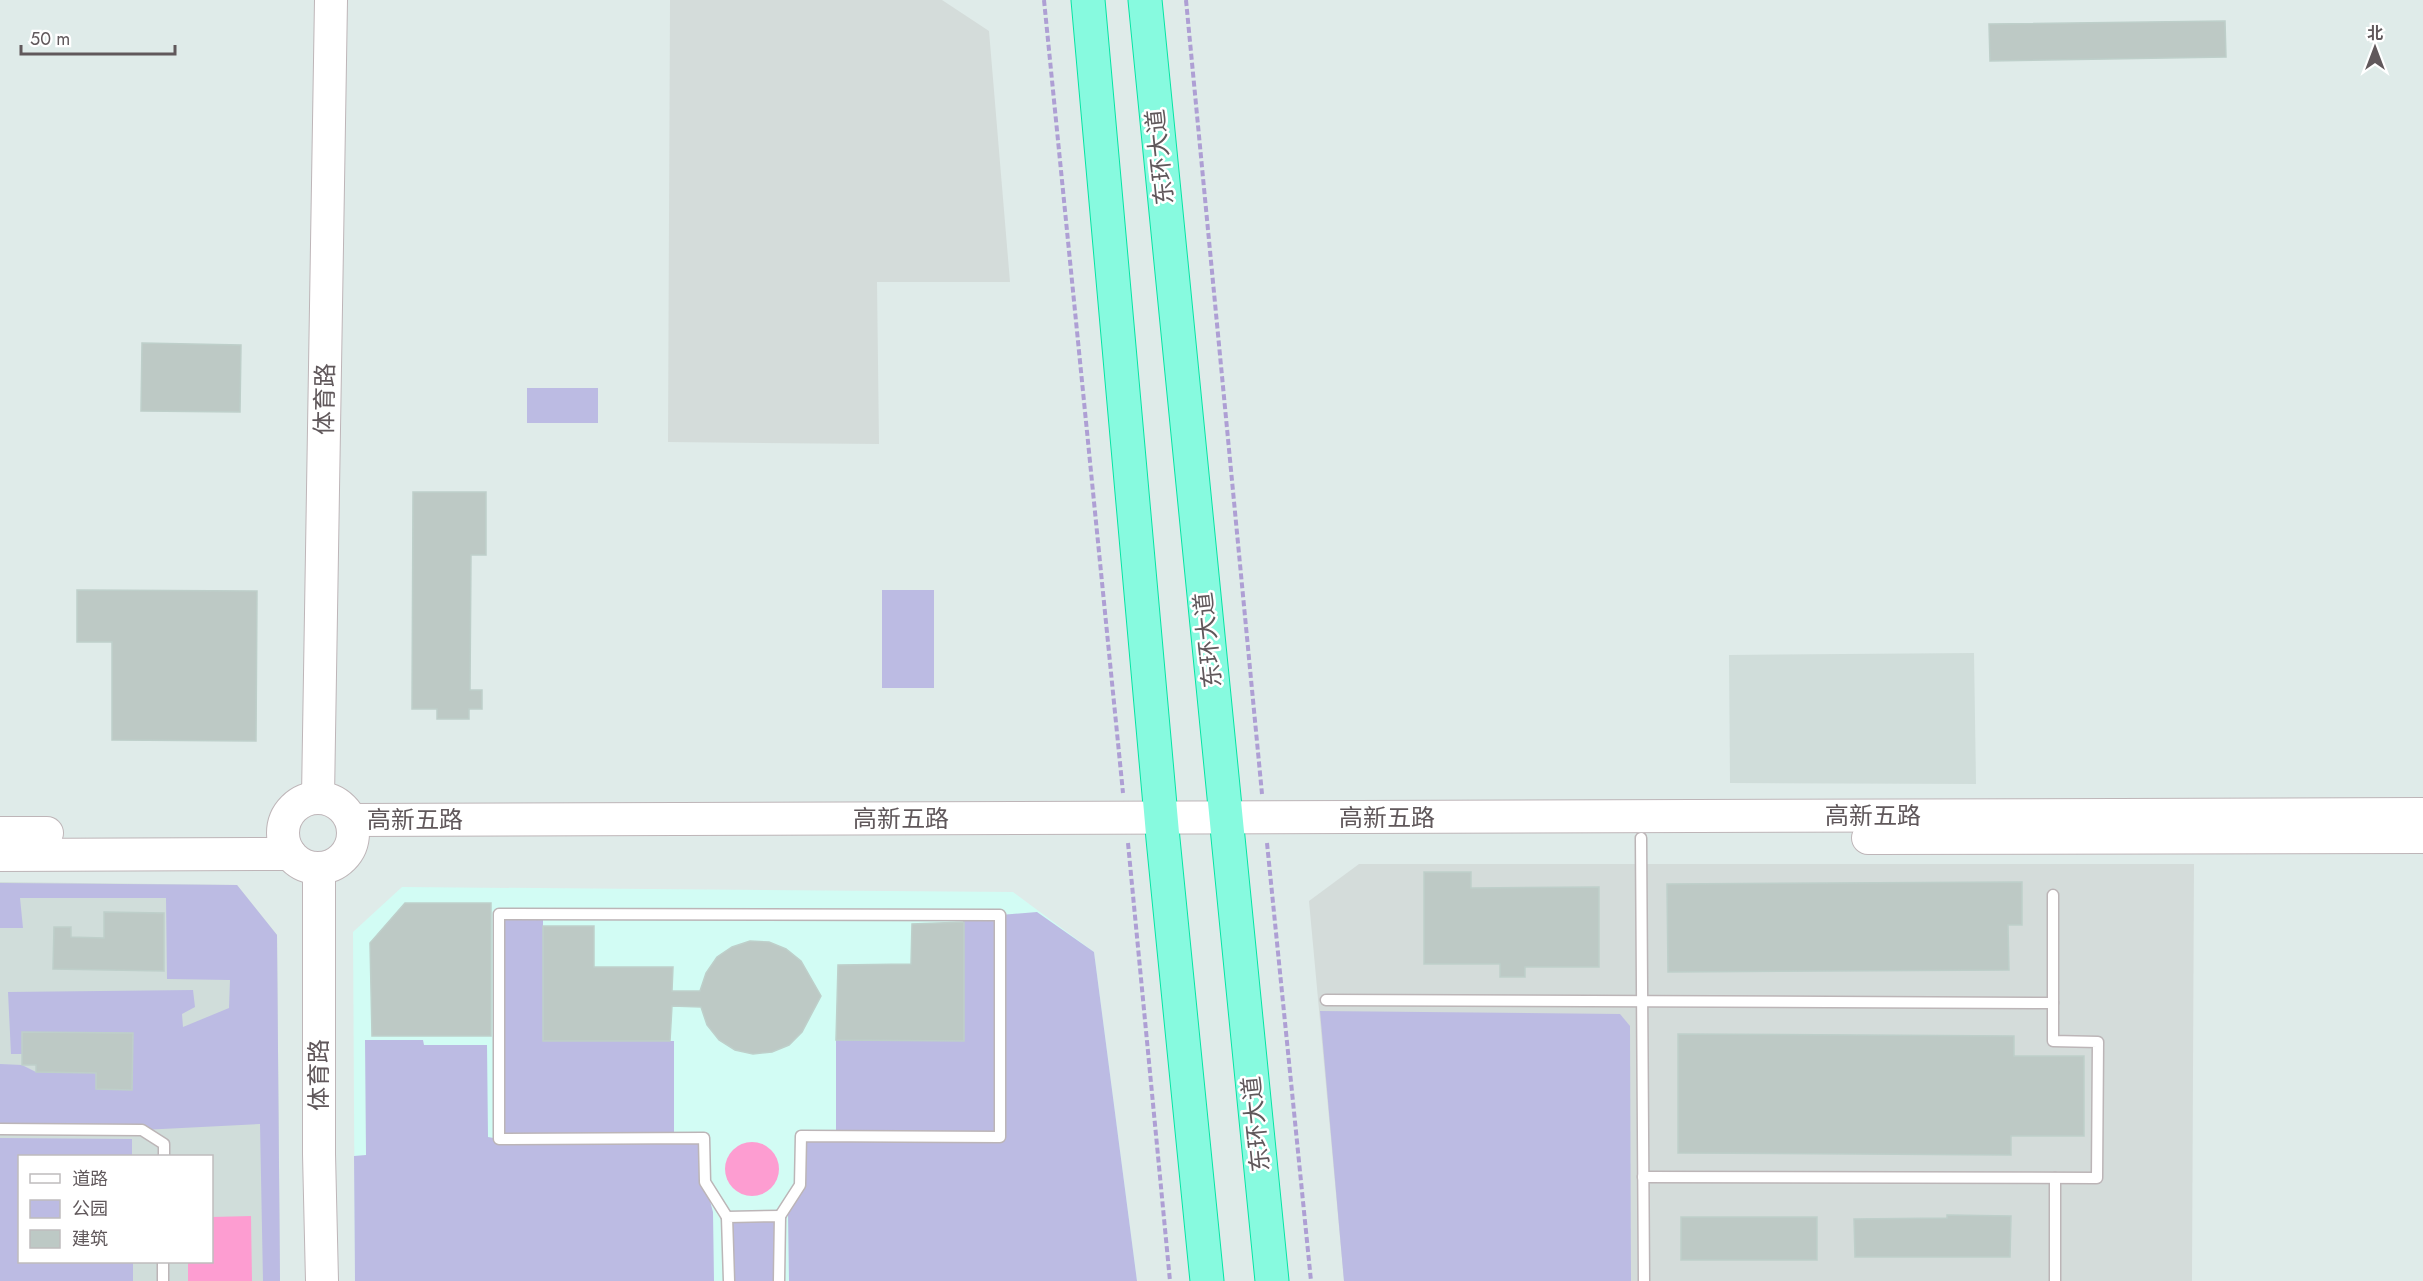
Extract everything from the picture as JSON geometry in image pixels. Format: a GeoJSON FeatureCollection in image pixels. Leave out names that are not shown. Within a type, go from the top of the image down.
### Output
{"type":"FeatureCollection","features":[{"type":"Feature","properties":{"kind":"highway"},"geometry":{"type":"LineString","coordinates":[[1088,0],[1162,829],[1207,1281]]}},
{"type":"Feature","properties":{"kind":"highway","name":"东环大道"},"geometry":{"type":"LineString","coordinates":[[1145,0],[1272,1281]]}},
{"type":"Feature","properties":{"kind":"main road","name":"体育路"},"geometry":{"type":"LineString","coordinates":[[318,797],[331,0]]}},
{"type":"Feature","properties":{"kind":"main road"},"geometry":{"type":"LineString","coordinates":[[318,797],[336,802],[344,808],[352,830],[347,853],[339,861],[320,868],[298,862],[286,844],[285,820],[292,808],[300,802],[318,797]]}},
{"type":"Feature","properties":{"kind":"main road","name":"高新五路"},"geometry":{"type":"LineString","coordinates":[[352,830],[1266,829],[2423,814]]}},
{"type":"Feature","properties":{"kind":"main road","name":"高新五路"},"geometry":{"type":"LineString","coordinates":[[1266,829],[1641,838],[2423,837]]}},
{"type":"Feature","properties":{"kind":"main road"},"geometry":{"type":"LineString","coordinates":[[0,833],[286,844]]}},
{"type":"Feature","properties":{"kind":"main road"},"geometry":{"type":"LineString","coordinates":[[0,855],[286,844]]}},
{"type":"Feature","properties":{"kind":"main road","name":"体育路"},"geometry":{"type":"LineString","coordinates":[[320,868],[319,1154],[322,1281]]}},
{"type":"Feature","properties":{"kind":"lane"},"geometry":{"type":"LineString","coordinates":[[1641,838],[1644,1281]]}},
{"type":"Feature","properties":{"kind":"lane"},"geometry":{"type":"LineString","coordinates":[[1643,1177],[2097,1178],[2098,1042],[2053,1041],[2053,895]]}},
{"type":"Feature","properties":{"kind":"lane"},"geometry":{"type":"LineString","coordinates":[[729,1281],[727,1217],[705,1182],[704,1138],[499,1139],[499,914],[1000,915],[1000,1137],[801,1136],[800,1185],[780,1216],[779,1281]]}},
{"type":"Feature","properties":{"kind":"lane"},"geometry":{"type":"LineString","coordinates":[[1326,1000],[2053,1003]]}},
{"type":"Feature","properties":{"kind":"lane"},"geometry":{"type":"LineString","coordinates":[[0,1129],[142,1130],[164,1144],[164,1155]]}},
{"type":"Feature","properties":{"kind":"lane"},"geometry":{"type":"LineString","coordinates":[[2055,1178],[2055,1281]]}},
{"type":"Feature","properties":{"kind":"lane"},"geometry":{"type":"LineString","coordinates":[[727,1217],[780,1216]]}},
{"type":"Feature","properties":{"kind":"lane"},"geometry":{"type":"LineString","coordinates":[[163,1263],[163,1281]]}},
{"type":"Feature","properties":{"kind":"path"},"geometry":{"type":"LineString","coordinates":[[1044,0],[1170,1281]]}},
{"type":"Feature","properties":{"kind":"path"},"geometry":{"type":"LineString","coordinates":[[1186,0],[1311,1281]]}},
{"type":"Feature","properties":{"kind":"shaded area"},"geometry":{"type":"Polygon","coordinates":[[[670,0],[942,0],[989,31],[1010,282],[877,282],[879,444],[668,442],[670,0]]]}},
{"type":"Feature","properties":{"kind":"shaded area"},"geometry":{"type":"Polygon","coordinates":[[[1974,653],[1976,784],[1730,783],[1729,655],[1974,653]]]}},
{"type":"Feature","properties":{"kind":"shaded area"},"geometry":{"type":"Polygon","coordinates":[[[1359,864],[2194,864],[2192,1281],[1344,1281],[1309,901],[1359,864]]]}},
{"type":"Feature","properties":{"kind":"shaded area"},"geometry":{"type":"Polygon","coordinates":[[[0,882],[237,885],[277,935],[280,1281],[0,1281],[0,882]]]}},
{"type":"Feature","properties":{"kind":"shaded area"},"geometry":{"type":"Polygon","coordinates":[[[402,887],[1013,892],[1094,952],[1137,1281],[355,1281],[353,932],[402,887]]]}},
{"type":"Feature","properties":{"kind":"shaded area"},"geometry":{"type":"Polygon","coordinates":[[[747,1142],[757,1142],[767,1146],[775,1154],[779,1169],[775,1184],[767,1192],[757,1196],[747,1196],[737,1192],[729,1184],[725,1174],[725,1164],[729,1154],[737,1146],[747,1142]]]}},
{"type":"Feature","properties":{"kind":"shaded area"},"geometry":{"type":"Polygon","coordinates":[[[251,1216],[252,1281],[188,1281],[188,1263],[213,1263],[213,1217],[251,1216]]]}},
{"type":"Feature","properties":{"kind":"green space"},"geometry":{"type":"Polygon","coordinates":[[[527,388],[598,388],[598,423],[527,423],[527,388]]]}},
{"type":"Feature","properties":{"kind":"green space"},"geometry":{"type":"Polygon","coordinates":[[[882,590],[934,590],[934,688],[882,688],[882,590]]]}},
{"type":"Feature","properties":{"kind":"green space"},"geometry":{"type":"Polygon","coordinates":[[[0,883],[237,885],[277,935],[280,1281],[263,1281],[260,1124],[142,1130],[0,1129],[0,1064],[22,1065],[36,1072],[96,1073],[96,1089],[132,1089],[132,1033],[23,1032],[22,1054],[11,1054],[8,992],[193,990],[195,1007],[182,1014],[183,1027],[229,1008],[230,980],[167,979],[166,898],[20,898],[23,928],[0,928],[0,883]]]}},
{"type":"Feature","properties":{"kind":"green space"},"geometry":{"type":"Polygon","coordinates":[[[1037,912],[1094,952],[1137,1281],[789,1281],[788,1213],[800,1185],[801,1136],[836,1136],[836,1040],[964,1040],[963,915],[1037,912]]]}},
{"type":"Feature","properties":{"kind":"green space"},"geometry":{"type":"Polygon","coordinates":[[[499,914],[543,914],[543,1041],[674,1041],[674,1138],[704,1138],[705,1182],[713,1212],[714,1281],[355,1281],[354,1156],[366,1155],[365,1040],[423,1040],[424,1045],[487,1045],[488,1137],[499,1139],[499,914]]]}},
{"type":"Feature","properties":{"kind":"green space"},"geometry":{"type":"Polygon","coordinates":[[[1320,1011],[1620,1014],[1630,1026],[1631,1281],[1344,1281],[1320,1011]]]}},
{"type":"Feature","properties":{"kind":"green space"},"geometry":{"type":"Polygon","coordinates":[[[0,1138],[132,1139],[132,1155],[18,1155],[18,1263],[133,1263],[133,1281],[0,1281],[0,1138]]]}},
{"type":"Feature","properties":{"kind":"green space"},"geometry":{"type":"Polygon","coordinates":[[[780,1216],[776,1281],[732,1281],[727,1217],[780,1216]]]}},
{"type":"Feature","properties":{"kind":"building"},"geometry":{"type":"Polygon","coordinates":[[[2225,21],[2226,57],[1990,61],[1989,24],[2225,21]]]}},
{"type":"Feature","properties":{"kind":"building"},"geometry":{"type":"Polygon","coordinates":[[[142,343],[241,345],[240,412],[141,411],[142,343]]]}},
{"type":"Feature","properties":{"kind":"building"},"geometry":{"type":"Polygon","coordinates":[[[413,492],[486,492],[486,555],[471,555],[470,690],[482,690],[482,709],[469,709],[469,719],[437,719],[437,709],[412,709],[413,492]]]}},
{"type":"Feature","properties":{"kind":"building"},"geometry":{"type":"Polygon","coordinates":[[[77,590],[257,591],[256,741],[112,740],[112,642],[77,642],[77,590]]]}},
{"type":"Feature","properties":{"kind":"building"},"geometry":{"type":"Polygon","coordinates":[[[1424,872],[1471,872],[1471,888],[1599,887],[1599,967],[1525,967],[1525,977],[1500,977],[1500,964],[1424,964],[1424,872]]]}},
{"type":"Feature","properties":{"kind":"building"},"geometry":{"type":"Polygon","coordinates":[[[2022,882],[2022,925],[2008,925],[2009,970],[1668,972],[1667,884],[2022,882]]]}},
{"type":"Feature","properties":{"kind":"building"},"geometry":{"type":"Polygon","coordinates":[[[405,903],[491,903],[491,1036],[372,1036],[370,943],[405,903]]]}},
{"type":"Feature","properties":{"kind":"building"},"geometry":{"type":"Polygon","coordinates":[[[104,912],[164,913],[164,971],[53,969],[54,927],[71,927],[71,937],[104,938],[104,912]]]}},
{"type":"Feature","properties":{"kind":"building"},"geometry":{"type":"Polygon","coordinates":[[[964,922],[964,1041],[836,1040],[838,965],[911,964],[912,924],[964,922]]]}},
{"type":"Feature","properties":{"kind":"building"},"geometry":{"type":"Polygon","coordinates":[[[543,926],[594,926],[594,967],[673,967],[672,991],[700,991],[706,973],[717,957],[732,947],[750,941],[769,942],[786,949],[801,961],[821,996],[802,1032],[789,1045],[772,1052],[753,1054],[735,1050],[719,1040],[707,1025],[701,1007],[672,1006],[670,1041],[543,1041],[543,926]]]}},
{"type":"Feature","properties":{"kind":"building"},"geometry":{"type":"Polygon","coordinates":[[[22,1032],[133,1033],[132,1090],[96,1089],[96,1073],[36,1072],[36,1065],[22,1065],[22,1032]]]}},
{"type":"Feature","properties":{"kind":"building"},"geometry":{"type":"Polygon","coordinates":[[[1678,1034],[2014,1036],[2014,1056],[2084,1056],[2084,1136],[2011,1136],[2011,1155],[1678,1153],[1678,1034]]]}},
{"type":"Feature","properties":{"kind":"building"},"geometry":{"type":"Polygon","coordinates":[[[1947,1215],[2011,1216],[2010,1257],[1855,1257],[1854,1219],[1947,1218],[1947,1215]]]}},
{"type":"Feature","properties":{"kind":"building"},"geometry":{"type":"Polygon","coordinates":[[[1681,1217],[1817,1217],[1817,1260],[1681,1260],[1681,1217]]]}}]}
